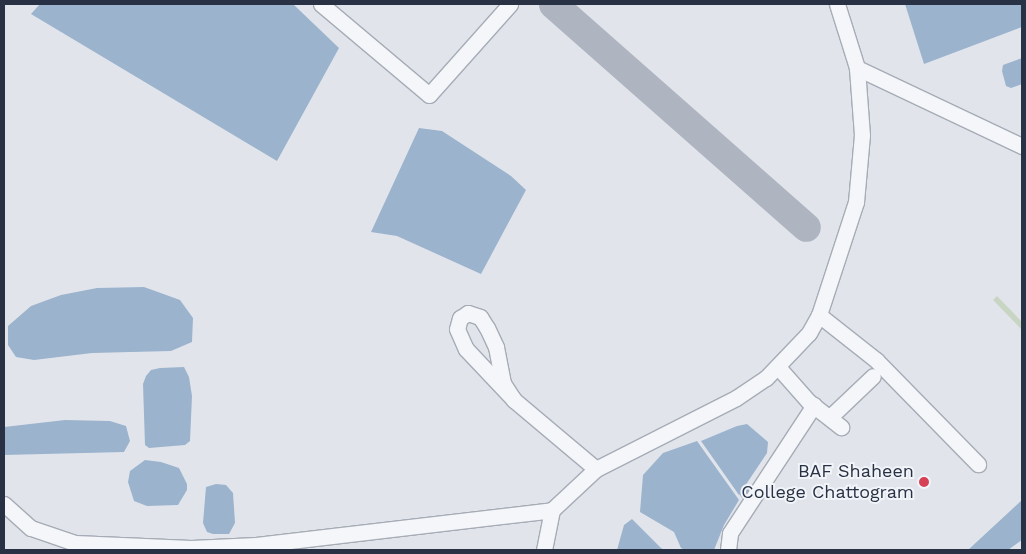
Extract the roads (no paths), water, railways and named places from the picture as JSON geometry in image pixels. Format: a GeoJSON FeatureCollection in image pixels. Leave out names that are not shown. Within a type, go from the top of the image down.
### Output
{"type":"FeatureCollection","features":[{"type":"Feature","properties":{"kind":"street"},"geometry":{"type":"LineString","coordinates":[[321,4],[429,94],[510,4]]}},
{"type":"Feature","properties":{"kind":"street"},"geometry":{"type":"LineString","coordinates":[[544,550],[552,510],[596,469],[736,398],[778,367],[809,333],[818,315],[856,202],[862,135],[857,68],[837,4]]}},
{"type":"Feature","properties":{"kind":"street"},"geometry":{"type":"LineString","coordinates":[[857,68],[1022,146]]}},
{"type":"Feature","properties":{"kind":"street"},"geometry":{"type":"LineString","coordinates":[[514,400],[503,383],[496,347],[487,328],[480,317],[468,313],[460,318],[457,329],[466,349],[514,400],[596,469]]}},
{"type":"Feature","properties":{"kind":"street"},"geometry":{"type":"LineString","coordinates":[[818,315],[876,360],[978,464]]}},
{"type":"Feature","properties":{"kind":"street"},"geometry":{"type":"LineString","coordinates":[[778,367],[814,405],[841,427]]}},
{"type":"Feature","properties":{"kind":"street"},"geometry":{"type":"LineString","coordinates":[[830,417],[872,376]]}},
{"type":"Feature","properties":{"kind":"street"},"geometry":{"type":"LineString","coordinates":[[728,550],[730,533],[814,405]]}},
{"type":"Feature","properties":{"kind":"street"},"geometry":{"type":"LineString","coordinates":[[4,504],[31,528],[76,543],[191,548],[256,545],[552,510]]}},
{"type":"Feature","properties":{"kind":"water"},"geometry":{"type":"Polygon","coordinates":[[[40,4],[293,4],[339,48],[277,161],[31,14],[40,4]]]}},
{"type":"Feature","properties":{"kind":"water"},"geometry":{"type":"Polygon","coordinates":[[[905,4],[1022,4],[1022,27],[924,64],[905,4]]]}},
{"type":"Feature","properties":{"kind":"water"},"geometry":{"type":"Polygon","coordinates":[[[1022,58],[1022,84],[1011,88],[1006,86],[1002,71],[1003,65],[1022,58]]]}},
{"type":"Feature","properties":{"kind":"water"},"geometry":{"type":"Polygon","coordinates":[[[419,128],[442,131],[511,176],[526,190],[481,274],[397,236],[371,232],[419,128]]]}},
{"type":"Feature","properties":{"kind":"water"},"geometry":{"type":"Polygon","coordinates":[[[144,287],[180,300],[193,318],[192,342],[171,351],[92,353],[34,360],[16,357],[8,345],[8,326],[31,306],[61,295],[97,288],[144,287]]]}},
{"type":"Feature","properties":{"kind":"water"},"geometry":{"type":"Polygon","coordinates":[[[184,367],[189,377],[192,396],[190,441],[185,445],[149,448],[145,445],[143,384],[146,376],[151,370],[184,367]]]}},
{"type":"Feature","properties":{"kind":"water"},"geometry":{"type":"Polygon","coordinates":[[[65,420],[110,421],[126,426],[130,441],[124,452],[4,455],[4,427],[65,420]]]}},
{"type":"Feature","properties":{"kind":"water"},"geometry":{"type":"Polygon","coordinates":[[[747,424],[768,442],[767,453],[739,495],[701,441],[737,426],[747,424]]]}},
{"type":"Feature","properties":{"kind":"water"},"geometry":{"type":"Polygon","coordinates":[[[697,441],[739,500],[724,525],[714,550],[685,550],[681,548],[674,532],[640,512],[643,475],[663,453],[697,441]]]}},
{"type":"Feature","properties":{"kind":"water"},"geometry":{"type":"Polygon","coordinates":[[[145,460],[161,462],[179,468],[187,484],[187,490],[178,505],[147,506],[134,501],[128,482],[130,471],[145,460]]]}},
{"type":"Feature","properties":{"kind":"water"},"geometry":{"type":"Polygon","coordinates":[[[216,484],[226,485],[233,493],[235,523],[229,534],[207,532],[203,523],[206,487],[216,484]]]}},
{"type":"Feature","properties":{"kind":"water"},"geometry":{"type":"Polygon","coordinates":[[[1022,500],[1022,540],[1008,550],[968,550],[1022,500]]]}},
{"type":"Feature","properties":{"kind":"water"},"geometry":{"type":"Polygon","coordinates":[[[632,519],[664,550],[617,550],[624,525],[632,519]]]}},
{"type":"Feature","properties":{"kind":"place","name":"BAF Shaheen College Chattogram"},"geometry":{"type":"Point","coordinates":[924,482]}}]}
